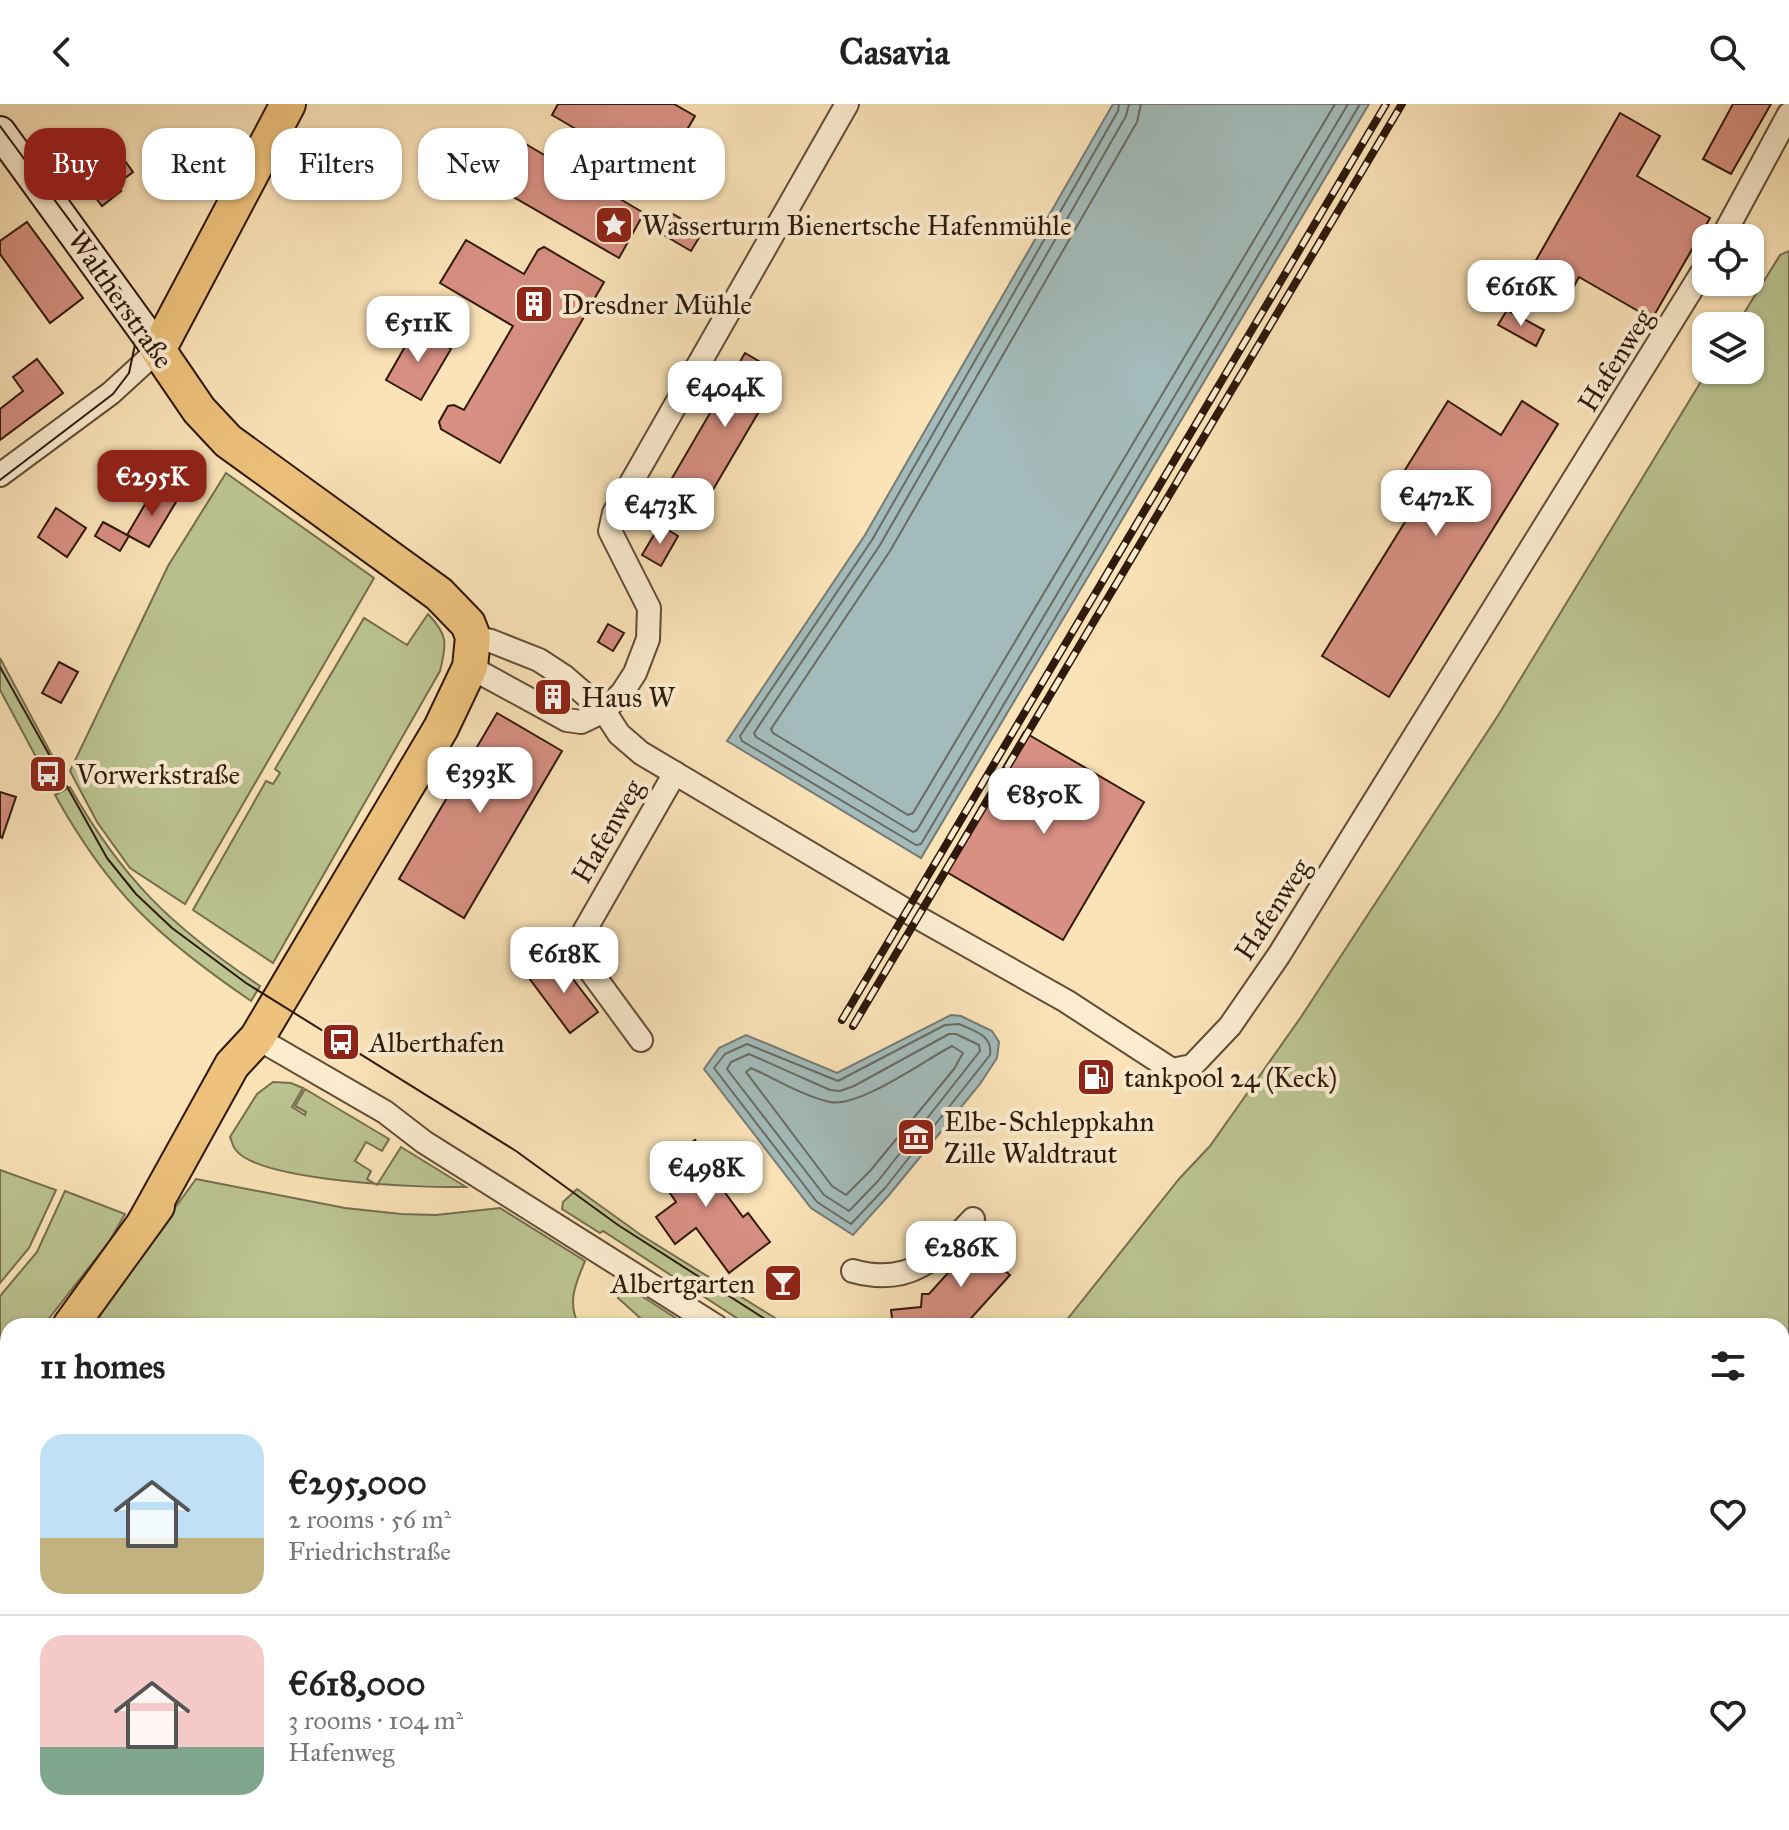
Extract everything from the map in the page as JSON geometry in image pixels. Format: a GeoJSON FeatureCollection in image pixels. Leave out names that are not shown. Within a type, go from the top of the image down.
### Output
{"type":"FeatureCollection","features":[{"type":"Feature","properties":{"kind":"main road"},"geometry":{"type":"LineString","coordinates":[[158,350],[288,104]]}},
{"type":"Feature","properties":{"kind":"main road","name":"Waltherstraße"},"geometry":{"type":"LineString","coordinates":[[0,132],[185,391],[228,441],[439,594],[468,624],[471,652]]}},
{"type":"Feature","properties":{"kind":"main road"},"geometry":{"type":"LineString","coordinates":[[76,1318],[197,1152],[246,1074],[265,1024],[441,728],[471,652]]}},
{"type":"Feature","properties":{"kind":"street"},"geometry":{"type":"LineString","coordinates":[[471,652],[567,720],[581,722],[604,711],[622,693],[635,673],[651,622],[649,608],[614,544],[610,531],[614,513],[847,104]]}},
{"type":"Feature","properties":{"kind":"street"},"geometry":{"type":"LineString","coordinates":[[1730,224],[1789,114]]}},
{"type":"Feature","properties":{"kind":"street","name":"Hafenweg"},"geometry":{"type":"LineString","coordinates":[[471,652],[491,641],[539,660],[565,677],[604,711],[619,734],[641,753],[906,911],[1066,1001],[1172,1070],[1192,1066],[1230,1026],[1279,955],[1692,289]]}},
{"type":"Feature","properties":{"kind":"street"},"geometry":{"type":"LineString","coordinates":[[0,475],[111,393],[158,350]]}},
{"type":"Feature","properties":{"kind":"street","name":"Hafenweg"},"geometry":{"type":"LineString","coordinates":[[641,1040],[586,965],[580,955],[581,942],[675,773]]}},
{"type":"Feature","properties":{"kind":"street"},"geometry":{"type":"LineString","coordinates":[[265,1024],[317,1071],[703,1318]]}},
{"type":"Feature","properties":{"kind":"street"},"geometry":{"type":"LineString","coordinates":[[853,1271],[877,1278],[904,1275],[936,1258],[973,1219]]}},
{"type":"Feature","properties":{"kind":"green space"},"geometry":{"type":"Polygon","coordinates":[[[1789,251],[1789,1318],[1068,1318],[1179,1179],[1210,1146],[1301,1017],[1499,714],[1699,384],[1764,384],[1764,312],[1745,312],[1755,296],[1764,296],[1764,281],[1780,255],[1789,251]]]}},
{"type":"Feature","properties":{"kind":"green space"},"geometry":{"type":"Polygon","coordinates":[[[226,473],[374,578],[185,904],[130,868],[97,822],[70,771],[168,566],[226,473]]]}},
{"type":"Feature","properties":{"kind":"green space"},"geometry":{"type":"Polygon","coordinates":[[[428,614],[444,640],[440,671],[273,963],[193,910],[266,781],[273,784],[280,773],[275,769],[364,618],[407,645],[428,614]]]}},
{"type":"Feature","properties":{"kind":"green space"},"geometry":{"type":"Polygon","coordinates":[[[0,658],[63,776],[50,783],[0,690],[0,658]]]}},
{"type":"Feature","properties":{"kind":"green space"},"geometry":{"type":"Polygon","coordinates":[[[70,787],[109,849],[152,899],[200,943],[260,986],[251,1001],[163,934],[117,887],[75,830],[55,795],[70,787]]]}},
{"type":"Feature","properties":{"kind":"green space"},"geometry":{"type":"Polygon","coordinates":[[[273,1082],[291,1083],[303,1088],[292,1107],[305,1115],[306,1112],[295,1106],[305,1089],[389,1139],[382,1151],[366,1142],[355,1161],[371,1171],[367,1179],[375,1184],[275,1169],[250,1160],[235,1149],[230,1137],[257,1094],[273,1082]]]}},
{"type":"Feature","properties":{"kind":"green space"},"geometry":{"type":"Polygon","coordinates":[[[401,1147],[466,1187],[416,1186],[378,1184],[401,1147]]]}},
{"type":"Feature","properties":{"kind":"green space"},"geometry":{"type":"Polygon","coordinates":[[[0,1170],[56,1190],[29,1248],[0,1283],[0,1170]]]}},
{"type":"Feature","properties":{"kind":"green space"},"geometry":{"type":"Polygon","coordinates":[[[196,1179],[345,1208],[401,1214],[436,1215],[500,1208],[585,1261],[573,1301],[575,1318],[95,1318],[196,1179]]]}},
{"type":"Feature","properties":{"kind":"green space"},"geometry":{"type":"Polygon","coordinates":[[[577,1189],[641,1235],[775,1318],[737,1318],[603,1231],[600,1233],[562,1209],[563,1202],[577,1189]]]}},
{"type":"Feature","properties":{"kind":"green space"},"geometry":{"type":"Polygon","coordinates":[[[65,1191],[125,1214],[109,1242],[49,1318],[0,1318],[0,1296],[37,1252],[65,1191]]]}},
{"type":"Feature","properties":{"kind":"green space"},"geometry":{"type":"Polygon","coordinates":[[[620,1282],[676,1318],[640,1318],[618,1298],[616,1292],[620,1282]]]}},
{"type":"Feature","properties":{"kind":"water"},"geometry":{"type":"Polygon","coordinates":[[[1113,104],[1369,104],[921,858],[727,741],[865,535],[1113,104]]]}},
{"type":"Feature","properties":{"kind":"water"},"geometry":{"type":"Polygon","coordinates":[[[951,1015],[961,1016],[992,1031],[999,1042],[997,1058],[980,1084],[853,1235],[811,1208],[704,1069],[719,1048],[746,1035],[837,1073],[951,1015]]]}},
{"type":"Feature","properties":{"kind":"building"},"geometry":{"type":"Polygon","coordinates":[[[558,104],[674,104],[695,116],[688,128],[574,128],[552,115],[558,104]]]}},
{"type":"Feature","properties":{"kind":"building"},"geometry":{"type":"Polygon","coordinates":[[[1733,104],[1771,104],[1731,174],[1703,159],[1733,104]]]}},
{"type":"Feature","properties":{"kind":"building"},"geometry":{"type":"Polygon","coordinates":[[[1620,113],[1660,136],[1637,176],[1710,218],[1707,224],[1692,224],[1692,249],[1652,319],[1579,277],[1563,306],[1523,283],[1620,113]]]}},
{"type":"Feature","properties":{"kind":"building"},"geometry":{"type":"Polygon","coordinates":[[[528,145],[544,155],[544,200],[622,200],[644,213],[619,258],[519,200],[528,200],[528,145]]]}},
{"type":"Feature","properties":{"kind":"building"},"geometry":{"type":"Polygon","coordinates":[[[126,162],[133,172],[126,177],[126,162]]]}},
{"type":"Feature","properties":{"kind":"building"},"geometry":{"type":"Polygon","coordinates":[[[673,214],[703,231],[691,251],[662,234],[673,214]]]}},
{"type":"Feature","properties":{"kind":"building"},"geometry":{"type":"Polygon","coordinates":[[[27,222],[83,298],[50,323],[0,254],[0,241],[27,222]]]}},
{"type":"Feature","properties":{"kind":"building","name":"Dresdner Mühle"},"geometry":{"type":"Polygon","coordinates":[[[466,240],[524,274],[538,250],[544,247],[604,282],[500,463],[441,429],[439,422],[448,406],[454,405],[464,410],[513,326],[440,283],[466,240]]]}},
{"type":"Feature","properties":{"kind":"building"},"geometry":{"type":"Polygon","coordinates":[[[1507,310],[1544,330],[1536,346],[1498,325],[1507,310]]]}},
{"type":"Feature","properties":{"kind":"building"},"geometry":{"type":"Polygon","coordinates":[[[415,329],[451,349],[421,400],[386,380],[415,329]]]}},
{"type":"Feature","properties":{"kind":"building"},"geometry":{"type":"Polygon","coordinates":[[[745,353],[781,374],[704,505],[668,485],[745,353]]]}},
{"type":"Feature","properties":{"kind":"building"},"geometry":{"type":"Polygon","coordinates":[[[37,359],[63,393],[0,440],[0,409],[23,391],[13,377],[37,359]]]}},
{"type":"Feature","properties":{"kind":"building"},"geometry":{"type":"Polygon","coordinates":[[[1448,401],[1501,435],[1522,401],[1558,424],[1389,697],[1322,656],[1418,501],[1395,486],[1448,401]]]}},
{"type":"Feature","properties":{"kind":"building"},"geometry":{"type":"Polygon","coordinates":[[[154,489],[176,502],[149,547],[127,535],[154,489]]]}},
{"type":"Feature","properties":{"kind":"building"},"geometry":{"type":"Polygon","coordinates":[[[56,508],[86,528],[67,557],[38,537],[56,508]]]}},
{"type":"Feature","properties":{"kind":"building"},"geometry":{"type":"Polygon","coordinates":[[[103,522],[129,536],[120,551],[95,536],[103,522]]]}},
{"type":"Feature","properties":{"kind":"building"},"geometry":{"type":"Polygon","coordinates":[[[660,525],[678,536],[661,566],[642,555],[660,525]]]}},
{"type":"Feature","properties":{"kind":"building"},"geometry":{"type":"Polygon","coordinates":[[[608,624],[624,633],[613,651],[598,642],[608,624]]]}},
{"type":"Feature","properties":{"kind":"building"},"geometry":{"type":"Polygon","coordinates":[[[59,662],[78,672],[61,703],[42,693],[59,662]]]}},
{"type":"Feature","properties":{"kind":"building"},"geometry":{"type":"Polygon","coordinates":[[[497,713],[562,751],[464,918],[399,879],[497,713]]]}},
{"type":"Feature","properties":{"kind":"building"},"geometry":{"type":"Polygon","coordinates":[[[1024,732],[1144,802],[1063,940],[943,870],[1024,732]]]}},
{"type":"Feature","properties":{"kind":"building"},"geometry":{"type":"Polygon","coordinates":[[[0,792],[16,797],[2,838],[0,837],[0,792]]]}},
{"type":"Feature","properties":{"kind":"building"},"geometry":{"type":"Polygon","coordinates":[[[557,958],[598,1012],[570,1033],[529,978],[557,958]]]}},
{"type":"Feature","properties":{"kind":"building"},"geometry":{"type":"Polygon","coordinates":[[[695,1140],[712,1164],[707,1168],[743,1217],[748,1213],[770,1242],[729,1273],[696,1228],[675,1244],[656,1217],[676,1202],[654,1170],[695,1140]]]}},
{"type":"Feature","properties":{"kind":"building"},"geometry":{"type":"Polygon","coordinates":[[[985,1232],[1013,1258],[1003,1269],[1010,1275],[971,1318],[892,1318],[891,1310],[921,1307],[922,1294],[929,1294],[985,1232]]]}},
{"type":"Feature","properties":{"kind":"tram line"},"geometry":{"type":"LineString","coordinates":[[0,126],[121,290],[135,321],[137,335],[129,373],[113,394],[0,480]]}},
{"type":"Feature","properties":{"kind":"tram line"},"geometry":{"type":"LineString","coordinates":[[0,667],[107,858],[136,894],[172,928],[246,983],[516,1151],[618,1225],[763,1318]]}},
{"type":"Feature","properties":{"kind":"railway"},"geometry":{"type":"LineString","coordinates":[[842,1020],[1386,104]]}},
{"type":"Feature","properties":{"kind":"railway"},"geometry":{"type":"LineString","coordinates":[[853,1026],[1402,104]]}},
{"type":"Feature","properties":{"kind":"place","name":"Wasserturm Bienertsche Hafenmühle"},"geometry":{"type":"Point","coordinates":[614,225]}},
{"type":"Feature","properties":{"kind":"place","name":"Dresdner Mühle"},"geometry":{"type":"Point","coordinates":[534,304]}},
{"type":"Feature","properties":{"kind":"place","name":"Haus W"},"geometry":{"type":"Point","coordinates":[553,697]}},
{"type":"Feature","properties":{"kind":"place","name":"Vorwerkstraße"},"geometry":{"type":"Point","coordinates":[48,774]}},
{"type":"Feature","properties":{"kind":"place","name":"Alberthafen"},"geometry":{"type":"Point","coordinates":[341,1042]}},
{"type":"Feature","properties":{"kind":"place","name":"tankpool 24 (Keck)"},"geometry":{"type":"Point","coordinates":[1096,1077]}},
{"type":"Feature","properties":{"kind":"place","name":"Elbe-Schleppkahn Zille Waldtraut"},"geometry":{"type":"Point","coordinates":[916,1137]}},
{"type":"Feature","properties":{"kind":"place","name":"Albertgarten"},"geometry":{"type":"Point","coordinates":[783,1283]}}]}
